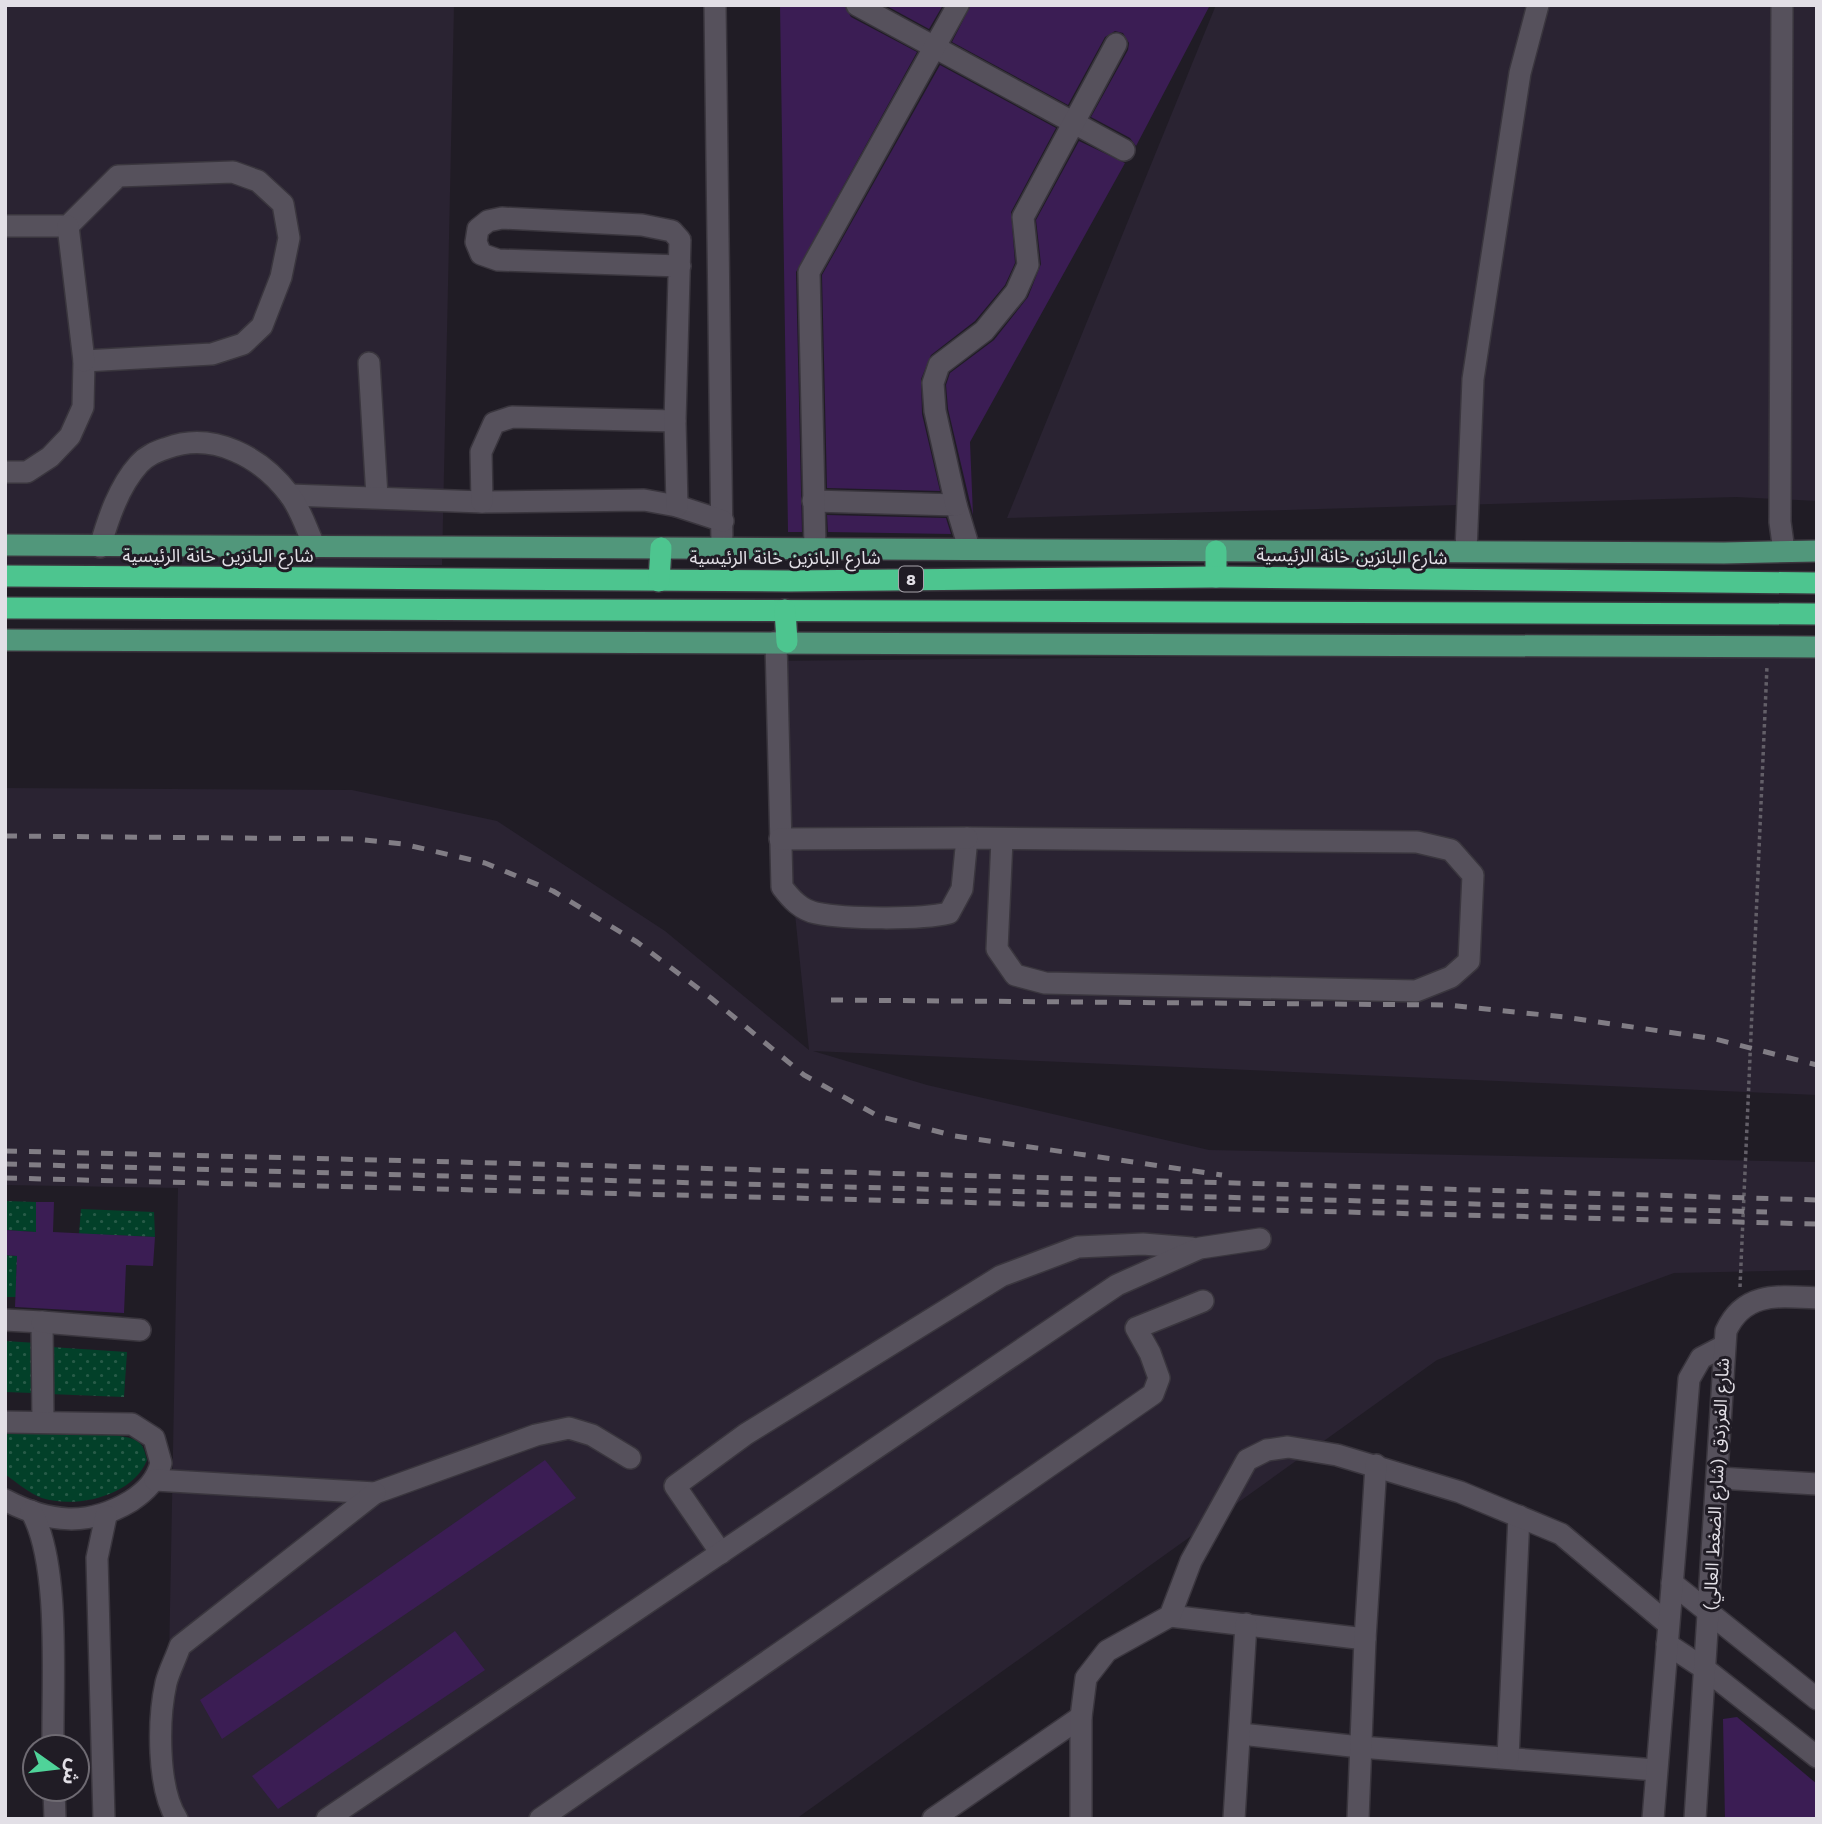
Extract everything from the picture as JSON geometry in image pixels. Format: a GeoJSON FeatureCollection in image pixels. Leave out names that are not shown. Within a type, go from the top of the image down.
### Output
{"type":"FeatureCollection","features":[{"type":"Feature","properties":{"kind":"highway"},"geometry":{"type":"LineString","coordinates":[[659,581],[661,548]]}},
{"type":"Feature","properties":{"kind":"highway"},"geometry":{"type":"LineString","coordinates":[[1216,551],[1216,577]]}},
{"type":"Feature","properties":{"kind":"highway","name":"شارع البانزين خانة الرئيسية"},"geometry":{"type":"LineString","coordinates":[[5,576],[659,581],[1216,577],[1817,583]]}},
{"type":"Feature","properties":{"kind":"highway","name":"8"},"geometry":{"type":"LineString","coordinates":[[5,608],[1817,614]]}},
{"type":"Feature","properties":{"kind":"highway"},"geometry":{"type":"LineString","coordinates":[[782,642],[785,610]]}},
{"type":"Feature","properties":{"kind":"main road"},"geometry":{"type":"LineString","coordinates":[[5,545],[1817,551]]}},
{"type":"Feature","properties":{"kind":"main road"},"geometry":{"type":"LineString","coordinates":[[5,640],[1817,647]]}},
{"type":"Feature","properties":{"kind":"street"},"geometry":{"type":"LineString","coordinates":[[715,5],[723,547]]}},
{"type":"Feature","properties":{"kind":"street"},"geometry":{"type":"LineString","coordinates":[[857,5],[1124,150]]}},
{"type":"Feature","properties":{"kind":"street"},"geometry":{"type":"LineString","coordinates":[[815,547],[817,519],[813,501],[809,272],[958,5]]}},
{"type":"Feature","properties":{"kind":"street"},"geometry":{"type":"LineString","coordinates":[[1466,551],[1473,379],[1520,73],[1538,5]]}},
{"type":"Feature","properties":{"kind":"street"},"geometry":{"type":"LineString","coordinates":[[1782,5],[1780,522],[1783,551]]}},
{"type":"Feature","properties":{"kind":"street"},"geometry":{"type":"LineString","coordinates":[[969,548],[934,411],[933,383],[939,365],[984,331],[1016,292],[1028,265],[1023,217],[1116,44]]}},
{"type":"Feature","properties":{"kind":"street"},"geometry":{"type":"LineString","coordinates":[[5,226],[68,226],[118,176],[233,172],[258,181],[283,204],[289,238],[281,277],[262,326],[243,344],[212,354],[84,361]]}},
{"type":"Feature","properties":{"kind":"street"},"geometry":{"type":"LineString","coordinates":[[677,506],[675,421],[680,266],[680,240],[672,231],[642,225],[502,218],[488,221],[478,229],[476,242],[481,254],[498,260],[680,266]]}},
{"type":"Feature","properties":{"kind":"street"},"geometry":{"type":"LineString","coordinates":[[5,472],[27,472],[50,457],[70,436],[83,407],[84,361],[68,226]]}},
{"type":"Feature","properties":{"kind":"street"},"geometry":{"type":"LineString","coordinates":[[369,363],[377,497]]}},
{"type":"Feature","properties":{"kind":"street"},"geometry":{"type":"LineString","coordinates":[[482,502],[481,452],[494,423],[512,417],[675,421]]}},
{"type":"Feature","properties":{"kind":"street"},"geometry":{"type":"LineString","coordinates":[[100,547],[115,505],[139,464],[149,455],[177,444],[208,441],[251,457],[290,495],[315,547]]}},
{"type":"Feature","properties":{"kind":"street"},"geometry":{"type":"LineString","coordinates":[[290,495],[482,502],[644,500],[677,506],[723,521]]}},
{"type":"Feature","properties":{"kind":"street"},"geometry":{"type":"LineString","coordinates":[[813,501],[956,505]]}},
{"type":"Feature","properties":{"kind":"street"},"geometry":{"type":"LineString","coordinates":[[782,642],[782,887],[793,902],[815,913],[926,918],[949,913],[962,889],[968,838]]}},
{"type":"Feature","properties":{"kind":"street"},"geometry":{"type":"LineString","coordinates":[[780,839],[968,838],[1417,842],[1451,850],[1473,875],[1469,961],[1451,977],[1416,991],[1045,983],[1015,975],[997,949],[1002,840]]}},
{"type":"Feature","properties":{"kind":"street"},"geometry":{"type":"LineString","coordinates":[[721,1553],[675,1486],[746,1434],[1001,1276],[1078,1247],[1143,1244],[1199,1248],[1260,1239]]}},
{"type":"Feature","properties":{"kind":"street"},"geometry":{"type":"LineString","coordinates":[[327,1819],[1117,1285],[1199,1248]]}},
{"type":"Feature","properties":{"kind":"street"},"geometry":{"type":"LineString","coordinates":[[1724,1346],[1726,1331],[1739,1310],[1759,1298],[1817,1298]]}},
{"type":"Feature","properties":{"kind":"street"},"geometry":{"type":"LineString","coordinates":[[540,1819],[1153,1394],[1159,1378],[1150,1353],[1136,1328],[1203,1301]]}},
{"type":"Feature","properties":{"kind":"street"},"geometry":{"type":"LineString","coordinates":[[5,1320],[140,1330]]}},
{"type":"Feature","properties":{"kind":"street"},"geometry":{"type":"LineString","coordinates":[[42,1322],[43,1422]]}},
{"type":"Feature","properties":{"kind":"street","name":"شارع الفرزدق (شارع الضغط العالي)"},"geometry":{"type":"LineString","coordinates":[[1653,1819],[1689,1379],[1701,1358],[1724,1346],[1719,1478],[1695,1819]]}},
{"type":"Feature","properties":{"kind":"street"},"geometry":{"type":"LineString","coordinates":[[5,1422],[123,1423],[140,1427],[148,1431],[158,1446],[161,1463],[155,1480],[135,1498],[106,1516],[68,1519],[31,1511],[5,1500]]}},
{"type":"Feature","properties":{"kind":"street"},"geometry":{"type":"LineString","coordinates":[[177,1819],[167,1803],[162,1750],[166,1683],[180,1646],[375,1493],[536,1435],[569,1428],[592,1435],[630,1458]]}},
{"type":"Feature","properties":{"kind":"street"},"geometry":{"type":"LineString","coordinates":[[1170,1616],[1191,1560],[1247,1460],[1255,1454],[1288,1447],[1337,1455],[1460,1492],[1561,1534],[1705,1669],[1817,1757]]}},
{"type":"Feature","properties":{"kind":"street"},"geometry":{"type":"LineString","coordinates":[[1358,1819],[1365,1639],[1376,1465]]}},
{"type":"Feature","properties":{"kind":"street"},"geometry":{"type":"LineString","coordinates":[[1719,1478],[1817,1484]]}},
{"type":"Feature","properties":{"kind":"street"},"geometry":{"type":"LineString","coordinates":[[155,1480],[375,1493]]}},
{"type":"Feature","properties":{"kind":"street"},"geometry":{"type":"LineString","coordinates":[[31,1511],[39,1526],[48,1558],[54,1733]]}},
{"type":"Feature","properties":{"kind":"street"},"geometry":{"type":"LineString","coordinates":[[104,1819],[97,1558],[106,1516]]}},
{"type":"Feature","properties":{"kind":"street"},"geometry":{"type":"LineString","coordinates":[[1507,1758],[1518,1516]]}},
{"type":"Feature","properties":{"kind":"street"},"geometry":{"type":"LineString","coordinates":[[1672,1583],[1817,1699]]}},
{"type":"Feature","properties":{"kind":"street"},"geometry":{"type":"LineString","coordinates":[[1082,1819],[1081,1717],[1086,1678],[1107,1651],[1170,1616],[1365,1639]]}},
{"type":"Feature","properties":{"kind":"street"},"geometry":{"type":"LineString","coordinates":[[1234,1819],[1241,1734],[1245,1624]]}},
{"type":"Feature","properties":{"kind":"street"},"geometry":{"type":"LineString","coordinates":[[933,1819],[1081,1717]]}},
{"type":"Feature","properties":{"kind":"street"},"geometry":{"type":"LineString","coordinates":[[1241,1734],[1360,1747],[1656,1770]]}},
{"type":"Feature","properties":{"kind":"path"},"geometry":{"type":"LineString","coordinates":[[1739,1310],[1768,646]]}},
{"type":"Feature","properties":{"kind":"shaded area"},"geometry":{"type":"Polygon","coordinates":[[[5,5],[454,5],[442,565],[5,571],[5,5]]]}},
{"type":"Feature","properties":{"kind":"shaded area"},"geometry":{"type":"Polygon","coordinates":[[[1216,5],[1817,5],[1817,501],[1736,497],[1007,518],[1216,5]]]}},
{"type":"Feature","properties":{"kind":"shaded area"},"geometry":{"type":"Polygon","coordinates":[[[1817,651],[1817,1095],[813,1051],[927,1085],[1209,1150],[1817,1162],[1817,1270],[1674,1273],[1437,1360],[796,1819],[166,1819],[178,1188],[5,1185],[5,788],[352,790],[497,821],[665,931],[809,1050],[769,661],[1817,651]]]}},
{"type":"Feature","properties":{"kind":"green space"},"geometry":{"type":"Polygon","coordinates":[[[5,1201],[36,1202],[36,1232],[5,1230],[5,1201]]]}},
{"type":"Feature","properties":{"kind":"green space"},"geometry":{"type":"Polygon","coordinates":[[[81,1209],[154,1212],[155,1237],[79,1234],[81,1209]]]}},
{"type":"Feature","properties":{"kind":"green space"},"geometry":{"type":"Polygon","coordinates":[[[5,1255],[17,1256],[16,1297],[5,1297],[5,1255]]]}},
{"type":"Feature","properties":{"kind":"green space"},"geometry":{"type":"Polygon","coordinates":[[[5,1341],[37,1343],[33,1393],[5,1392],[5,1341]]]}},
{"type":"Feature","properties":{"kind":"green space"},"geometry":{"type":"Polygon","coordinates":[[[51,1347],[127,1352],[124,1397],[49,1394],[51,1347]]]}},
{"type":"Feature","properties":{"kind":"green space"},"geometry":{"type":"Polygon","coordinates":[[[5,1434],[113,1435],[137,1441],[144,1449],[147,1460],[140,1472],[117,1491],[86,1500],[56,1501],[32,1493],[5,1474],[5,1434]]]}},
{"type":"Feature","properties":{"kind":"building"},"geometry":{"type":"Polygon","coordinates":[[[780,5],[844,5],[851,17],[917,52],[796,272],[802,532],[788,532],[780,5]]]}},
{"type":"Feature","properties":{"kind":"building"},"geometry":{"type":"Polygon","coordinates":[[[885,5],[943,5],[929,29],[885,5]]]}},
{"type":"Feature","properties":{"kind":"building"},"geometry":{"type":"Polygon","coordinates":[[[971,5],[1210,5],[1136,146],[1130,138],[1091,117],[1128,50],[1129,43],[1123,33],[1115,31],[1105,37],[1068,105],[952,42],[971,5]]]}},
{"type":"Feature","properties":{"kind":"building"},"geometry":{"type":"Polygon","coordinates":[[[940,65],[1056,128],[1011,212],[1015,263],[1005,285],[975,321],[931,355],[921,379],[922,414],[940,491],[827,488],[822,275],[940,65]]]}},
{"type":"Feature","properties":{"kind":"building"},"geometry":{"type":"Polygon","coordinates":[[[1079,141],[1125,163],[970,442],[973,515],[948,409],[946,385],[950,373],[994,340],[1028,297],[1041,264],[1036,220],[1079,141]]]}},
{"type":"Feature","properties":{"kind":"building"},"geometry":{"type":"Polygon","coordinates":[[[827,515],[946,518],[951,534],[828,532],[827,515]]]}},
{"type":"Feature","properties":{"kind":"building"},"geometry":{"type":"Polygon","coordinates":[[[36,1202],[54,1202],[53,1232],[155,1237],[153,1266],[126,1265],[124,1313],[15,1307],[17,1256],[5,1255],[5,1230],[36,1232],[36,1202]]]}},
{"type":"Feature","properties":{"kind":"building"},"geometry":{"type":"Polygon","coordinates":[[[545,1460],[576,1498],[222,1739],[200,1700],[545,1460]]]}},
{"type":"Feature","properties":{"kind":"building"},"geometry":{"type":"Polygon","coordinates":[[[455,1631],[485,1670],[278,1809],[252,1776],[455,1631]]]}},
{"type":"Feature","properties":{"kind":"building"},"geometry":{"type":"Polygon","coordinates":[[[1737,1717],[1817,1784],[1817,1819],[1725,1819],[1723,1719],[1737,1717]]]}},
{"type":"Feature","properties":{"kind":"railway"},"geometry":{"type":"LineString","coordinates":[[5,836],[356,839],[403,844],[485,863],[553,891],[637,942],[711,998],[804,1075],[878,1116],[955,1136],[1222,1175]]}},
{"type":"Feature","properties":{"kind":"railway"},"geometry":{"type":"LineString","coordinates":[[831,1000],[1447,1005],[1564,1017],[1715,1039],[1817,1065]]}},
{"type":"Feature","properties":{"kind":"railway"},"geometry":{"type":"LineString","coordinates":[[5,1151],[1817,1200]]}},
{"type":"Feature","properties":{"kind":"railway"},"geometry":{"type":"LineString","coordinates":[[5,1164],[1767,1212]]}},
{"type":"Feature","properties":{"kind":"railway"},"geometry":{"type":"LineString","coordinates":[[5,1178],[1817,1224]]}}]}
